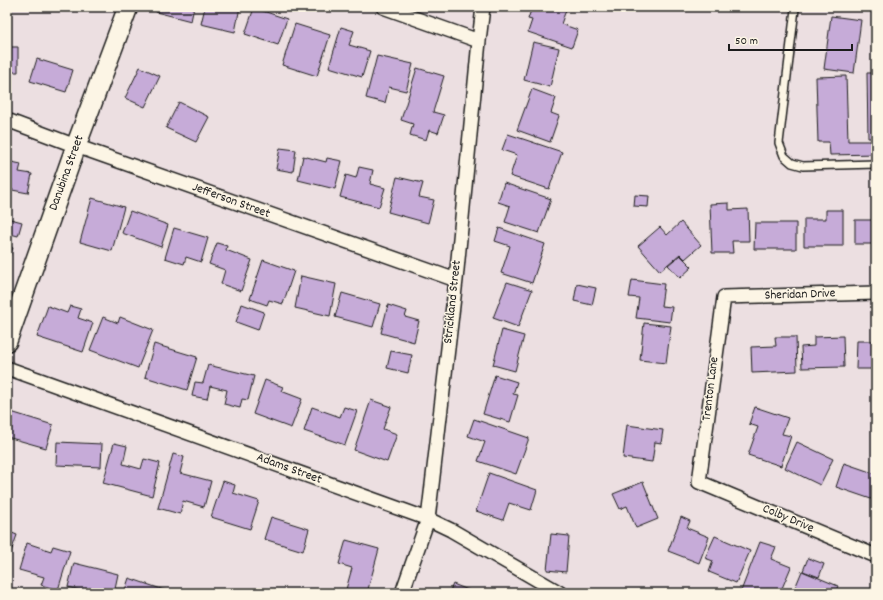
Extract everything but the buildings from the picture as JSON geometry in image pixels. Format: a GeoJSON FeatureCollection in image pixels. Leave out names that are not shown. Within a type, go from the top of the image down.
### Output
{"type":"FeatureCollection","features":[{"type":"Feature","properties":{"kind":"street","name":"Danubina Street"},"geometry":{"type":"LineString","coordinates":[[7,340],[76,146],[128,7]]}},
{"type":"Feature","properties":{"kind":"street"},"geometry":{"type":"LineString","coordinates":[[383,7],[479,42]]}},
{"type":"Feature","properties":{"kind":"street","name":"Strickland Street"},"geometry":{"type":"LineString","coordinates":[[402,593],[428,519],[456,280],[483,7]]}},
{"type":"Feature","properties":{"kind":"street","name":"Jefferson Street"},"geometry":{"type":"LineString","coordinates":[[7,120],[76,146],[456,280]]}},
{"type":"Feature","properties":{"kind":"street","name":"Sheridan Drive"},"geometry":{"type":"LineString","coordinates":[[724,297],[876,293]]}},
{"type":"Feature","properties":{"kind":"street","name":"Trenton Lane"},"geometry":{"type":"LineString","coordinates":[[699,482],[724,297]]}},
{"type":"Feature","properties":{"kind":"street","name":"Adams Street"},"geometry":{"type":"LineString","coordinates":[[7,368],[428,519],[452,530],[560,593]]}},
{"type":"Feature","properties":{"kind":"street","name":"Colby Drive"},"geometry":{"type":"LineString","coordinates":[[699,482],[876,556]]}},
{"type":"Feature","properties":{"kind":"lane"},"geometry":{"type":"LineString","coordinates":[[796,7],[779,143],[784,156],[792,163],[803,166],[876,164]]}}]}
